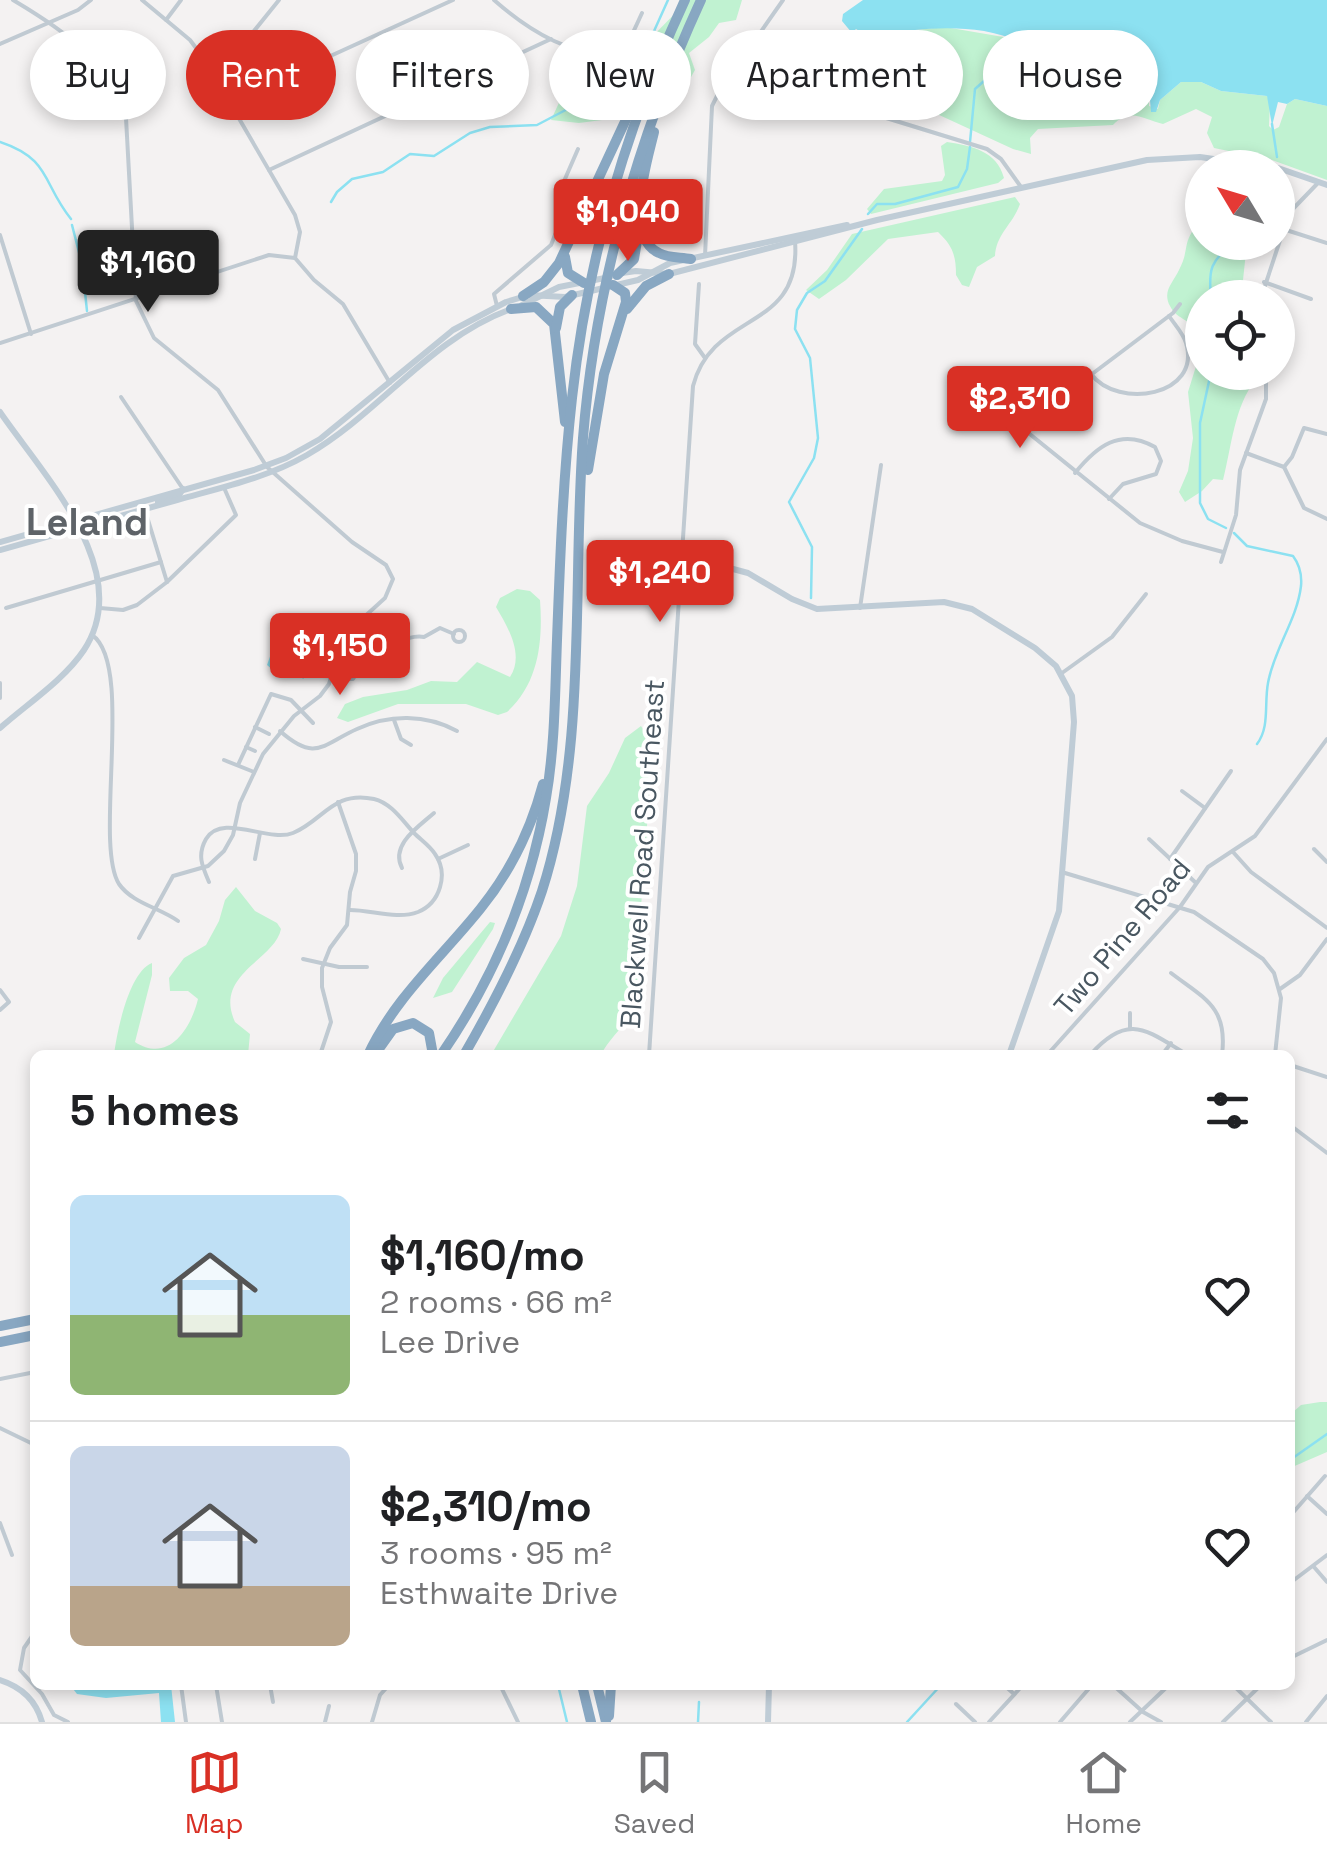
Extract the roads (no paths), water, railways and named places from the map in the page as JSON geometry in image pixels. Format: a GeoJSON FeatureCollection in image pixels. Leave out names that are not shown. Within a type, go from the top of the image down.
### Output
{"type":"FeatureCollection","features":[{"type":"Feature","properties":{"kind":"highway"},"geometry":{"type":"LineString","coordinates":[[445,1050],[484,984],[516,910],[541,825],[553,729],[572,396],[587,302],[630,136],[685,0]]}},
{"type":"Feature","properties":{"kind":"highway"},"geometry":{"type":"LineString","coordinates":[[688,30],[701,0]]}},
{"type":"Feature","properties":{"kind":"highway"},"geometry":{"type":"LineString","coordinates":[[584,283],[572,277],[564,258],[656,55],[674,24]]}},
{"type":"Feature","properties":{"kind":"highway"},"geometry":{"type":"LineString","coordinates":[[465,1050],[512,964],[543,888],[561,806],[572,714],[583,437],[611,261],[653,120]]}},
{"type":"Feature","properties":{"kind":"highway"},"geometry":{"type":"LineString","coordinates":[[580,525],[598,401],[626,297],[615,280],[634,259],[649,154],[659,120]]}},
{"type":"Feature","properties":{"kind":"highway"},"geometry":{"type":"LineString","coordinates":[[640,226],[647,244],[658,253],[690,259]]}},
{"type":"Feature","properties":{"kind":"highway"},"geometry":{"type":"LineString","coordinates":[[523,296],[550,276],[570,242]]}},
{"type":"Feature","properties":{"kind":"highway"},"geometry":{"type":"LineString","coordinates":[[622,319],[640,292],[668,274]]}},
{"type":"Feature","properties":{"kind":"highway"},"geometry":{"type":"LineString","coordinates":[[565,484],[565,430],[556,330],[560,306],[572,295]]}},
{"type":"Feature","properties":{"kind":"highway"},"geometry":{"type":"LineString","coordinates":[[511,309],[541,310],[556,330]]}},
{"type":"Feature","properties":{"kind":"highway"},"geometry":{"type":"LineString","coordinates":[[374,1050],[398,1003],[481,908],[513,860],[540,795],[553,729]]}},
{"type":"Feature","properties":{"kind":"highway"},"geometry":{"type":"LineString","coordinates":[[376,1050],[390,1032],[408,1023],[422,1026],[429,1033],[432,1050]]}},
{"type":"Feature","properties":{"kind":"highway"},"geometry":{"type":"LineString","coordinates":[[0,1326],[30,1320]]}},
{"type":"Feature","properties":{"kind":"highway"},"geometry":{"type":"LineString","coordinates":[[0,1342],[30,1336]]}},
{"type":"Feature","properties":{"kind":"highway"},"geometry":{"type":"LineString","coordinates":[[583,1690],[591,1722]]}},
{"type":"Feature","properties":{"kind":"highway"},"geometry":{"type":"LineString","coordinates":[[598,1690],[608,1722]]}},
{"type":"Feature","properties":{"kind":"highway"},"geometry":{"type":"LineString","coordinates":[[608,1722],[611,1690]]}},
{"type":"Feature","properties":{"kind":"main road"},"geometry":{"type":"LineString","coordinates":[[0,542],[142,510],[224,487],[269,469],[320,439],[475,325],[559,287],[636,281],[666,264],[795,239],[1120,165],[1185,158]]}},
{"type":"Feature","properties":{"kind":"main road"},"geometry":{"type":"LineString","coordinates":[[1295,174],[1327,185]]}},
{"type":"Feature","properties":{"kind":"main road"},"geometry":{"type":"LineString","coordinates":[[652,272],[668,274],[795,239]]}},
{"type":"Feature","properties":{"kind":"main road"},"geometry":{"type":"LineString","coordinates":[[391,384],[453,330],[497,306],[523,296],[572,295],[615,280]]}},
{"type":"Feature","properties":{"kind":"main road"},"geometry":{"type":"LineString","coordinates":[[444,345],[497,306]]}},
{"type":"Feature","properties":{"kind":"main road"},"geometry":{"type":"LineString","coordinates":[[0,412],[77,524],[99,578],[100,608],[92,635],[71,665],[0,728]]}},
{"type":"Feature","properties":{"kind":"main road"},"geometry":{"type":"LineString","coordinates":[[0,550],[183,489],[269,469]]}},
{"type":"Feature","properties":{"kind":"main road"},"geometry":{"type":"LineString","coordinates":[[142,510],[180,494],[183,489]]}},
{"type":"Feature","properties":{"kind":"main road"},"geometry":{"type":"LineString","coordinates":[[681,555],[748,573],[817,609],[944,602],[964,606],[1036,648],[1062,674],[1074,711],[1063,873],[1055,928],[1011,1050]]}},
{"type":"Feature","properties":{"kind":"main road"},"geometry":{"type":"LineString","coordinates":[[0,1680],[26,1693],[42,1722]]}},
{"type":"Feature","properties":{"kind":"main road"},"geometry":{"type":"LineString","coordinates":[[768,1722],[770,1690]]}},
{"type":"Feature","properties":{"kind":"street"},"geometry":{"type":"LineString","coordinates":[[13,0],[51,23],[90,55],[126,118],[136,301],[154,338],[218,390],[269,469],[352,542],[390,569],[394,579],[390,592],[363,618],[337,656],[334,672],[320,696],[301,709],[262,754],[238,807],[224,852],[203,868],[173,876],[140,938]]}},
{"type":"Feature","properties":{"kind":"street"},"geometry":{"type":"LineString","coordinates":[[0,44],[51,23],[92,0]]}},
{"type":"Feature","properties":{"kind":"street"},"geometry":{"type":"LineString","coordinates":[[142,0],[186,37]]}},
{"type":"Feature","properties":{"kind":"street"},"geometry":{"type":"LineString","coordinates":[[166,20],[181,0]]}},
{"type":"Feature","properties":{"kind":"street"},"geometry":{"type":"LineString","coordinates":[[255,30],[279,0]]}},
{"type":"Feature","properties":{"kind":"street"},"geometry":{"type":"LineString","coordinates":[[336,53],[453,0]]}},
{"type":"Feature","properties":{"kind":"street"},"geometry":{"type":"LineString","coordinates":[[494,0],[549,38]]}},
{"type":"Feature","properties":{"kind":"street"},"geometry":{"type":"LineString","coordinates":[[763,30],[782,0]]}},
{"type":"Feature","properties":{"kind":"street"},"geometry":{"type":"LineString","coordinates":[[635,30],[642,12]]}},
{"type":"Feature","properties":{"kind":"street"},"geometry":{"type":"LineString","coordinates":[[269,170],[549,40]]}},
{"type":"Feature","properties":{"kind":"street"},"geometry":{"type":"LineString","coordinates":[[239,120],[299,224],[295,258]]}},
{"type":"Feature","properties":{"kind":"street"},"geometry":{"type":"LineString","coordinates":[[705,256],[711,120]]}},
{"type":"Feature","properties":{"kind":"street"},"geometry":{"type":"LineString","coordinates":[[891,120],[987,148],[1001,159],[1021,187]]}},
{"type":"Feature","properties":{"kind":"street"},"geometry":{"type":"LineString","coordinates":[[497,306],[494,294],[551,244],[568,205],[558,194],[578,149]]}},
{"type":"Feature","properties":{"kind":"street"},"geometry":{"type":"LineString","coordinates":[[1295,207],[1318,182]]}},
{"type":"Feature","properties":{"kind":"street"},"geometry":{"type":"LineString","coordinates":[[1295,233],[1327,242]]}},
{"type":"Feature","properties":{"kind":"street"},"geometry":{"type":"LineString","coordinates":[[0,235],[31,334]]}},
{"type":"Feature","properties":{"kind":"street"},"geometry":{"type":"LineString","coordinates":[[706,358],[728,334],[765,313],[782,298],[794,276],[795,239]]}},
{"type":"Feature","properties":{"kind":"street"},"geometry":{"type":"LineString","coordinates":[[0,343],[273,254],[295,258],[343,304],[391,384]]}},
{"type":"Feature","properties":{"kind":"street","name":"Blackwell Road Southeast"},"geometry":{"type":"LineString","coordinates":[[650,1050],[692,392],[706,358],[695,344],[699,284]]}},
{"type":"Feature","properties":{"kind":"street"},"geometry":{"type":"LineString","coordinates":[[1295,294],[1311,300]]}},
{"type":"Feature","properties":{"kind":"street"},"geometry":{"type":"LineString","coordinates":[[1180,304],[1031,420],[1026,428],[1029,437],[1155,530],[1182,542],[1224,552]]}},
{"type":"Feature","properties":{"kind":"street"},"geometry":{"type":"LineString","coordinates":[[1091,374],[1103,387],[1132,394],[1150,394],[1168,386],[1182,372],[1188,356],[1184,336],[1169,316]]}},
{"type":"Feature","properties":{"kind":"street"},"geometry":{"type":"LineString","coordinates":[[1221,562],[1236,515],[1237,486],[1266,390]]}},
{"type":"Feature","properties":{"kind":"street"},"geometry":{"type":"LineString","coordinates":[[121,397],[183,489]]}},
{"type":"Feature","properties":{"kind":"street"},"geometry":{"type":"LineString","coordinates":[[1284,467],[1304,428],[1327,434]]}},
{"type":"Feature","properties":{"kind":"street"},"geometry":{"type":"LineString","coordinates":[[1075,473],[1092,452],[1108,442],[1134,440],[1155,447],[1160,460],[1156,474],[1123,484],[1109,499]]}},
{"type":"Feature","properties":{"kind":"street"},"geometry":{"type":"LineString","coordinates":[[1246,453],[1284,467],[1302,505],[1327,519]]}},
{"type":"Feature","properties":{"kind":"street"},"geometry":{"type":"LineString","coordinates":[[860,608],[881,466]]}},
{"type":"Feature","properties":{"kind":"street"},"geometry":{"type":"LineString","coordinates":[[100,608],[122,610],[136,605],[167,582],[235,518],[235,508],[224,487]]}},
{"type":"Feature","properties":{"kind":"street"},"geometry":{"type":"LineString","coordinates":[[142,510],[167,582]]}},
{"type":"Feature","properties":{"kind":"street"},"geometry":{"type":"LineString","coordinates":[[6,608],[161,562]]}},
{"type":"Feature","properties":{"kind":"street"},"geometry":{"type":"LineString","coordinates":[[1062,674],[1112,636],[1146,594]]}},
{"type":"Feature","properties":{"kind":"street"},"geometry":{"type":"LineString","coordinates":[[363,618],[386,637],[397,640],[424,637],[440,628],[454,634]]}},
{"type":"Feature","properties":{"kind":"street"},"geometry":{"type":"LineString","coordinates":[[92,635],[102,645],[113,719],[113,868],[127,893],[178,921]]}},
{"type":"Feature","properties":{"kind":"street"},"geometry":{"type":"LineString","coordinates":[[334,672],[342,676]]}},
{"type":"Feature","properties":{"kind":"street"},"geometry":{"type":"LineString","coordinates":[[0,683],[0,698]]}},
{"type":"Feature","properties":{"kind":"street"},"geometry":{"type":"LineString","coordinates":[[238,765],[271,694],[284,696],[313,723]]}},
{"type":"Feature","properties":{"kind":"street"},"geometry":{"type":"LineString","coordinates":[[280,731],[302,747],[320,749],[363,726],[394,720],[420,718],[456,732]]}},
{"type":"Feature","properties":{"kind":"street"},"geometry":{"type":"LineString","coordinates":[[394,720],[401,739],[412,745]]}},
{"type":"Feature","properties":{"kind":"street"},"geometry":{"type":"LineString","coordinates":[[254,727],[270,734]]}},
{"type":"Feature","properties":{"kind":"street","name":"Two Pine Road"},"geometry":{"type":"LineString","coordinates":[[1051,1050],[1180,907],[1211,863],[1246,845],[1260,830],[1327,739]]}},
{"type":"Feature","properties":{"kind":"street"},"geometry":{"type":"LineString","coordinates":[[246,746],[256,751]]}},
{"type":"Feature","properties":{"kind":"street"},"geometry":{"type":"LineString","coordinates":[[224,760],[254,772]]}},
{"type":"Feature","properties":{"kind":"street"},"geometry":{"type":"LineString","coordinates":[[1170,859],[1231,771]]}},
{"type":"Feature","properties":{"kind":"street"},"geometry":{"type":"LineString","coordinates":[[1182,791],[1205,808]]}},
{"type":"Feature","properties":{"kind":"street"},"geometry":{"type":"LineString","coordinates":[[209,882],[200,853],[208,836],[220,828],[279,836],[295,832],[338,802],[366,798],[380,801],[438,859],[441,884],[426,907],[400,914],[350,910]]}},
{"type":"Feature","properties":{"kind":"street"},"geometry":{"type":"LineString","coordinates":[[322,1050],[331,1022],[322,987],[322,964],[345,930],[357,860],[338,802]]}},
{"type":"Feature","properties":{"kind":"street"},"geometry":{"type":"LineString","coordinates":[[402,868],[399,853],[413,832],[434,814]]}},
{"type":"Feature","properties":{"kind":"street"},"geometry":{"type":"LineString","coordinates":[[255,859],[260,833]]}},
{"type":"Feature","properties":{"kind":"street"},"geometry":{"type":"LineString","coordinates":[[1149,839],[1196,883]]}},
{"type":"Feature","properties":{"kind":"street"},"geometry":{"type":"LineString","coordinates":[[438,859],[468,845]]}},
{"type":"Feature","properties":{"kind":"street"},"geometry":{"type":"LineString","coordinates":[[1314,849],[1327,862]]}},
{"type":"Feature","properties":{"kind":"street"},"geometry":{"type":"LineString","coordinates":[[1233,852],[1251,872],[1327,928]]}},
{"type":"Feature","properties":{"kind":"street"},"geometry":{"type":"LineString","coordinates":[[1063,873],[1206,917],[1262,959],[1280,988],[1275,1050]]}},
{"type":"Feature","properties":{"kind":"street"},"geometry":{"type":"LineString","coordinates":[[1280,988],[1300,976],[1327,939]]}},
{"type":"Feature","properties":{"kind":"street"},"geometry":{"type":"LineString","coordinates":[[303,958],[345,968],[367,966]]}},
{"type":"Feature","properties":{"kind":"street"},"geometry":{"type":"LineString","coordinates":[[1172,973],[1217,1010],[1223,1027],[1222,1050]]}},
{"type":"Feature","properties":{"kind":"street"},"geometry":{"type":"LineString","coordinates":[[0,990],[9,1002],[0,1010]]}},
{"type":"Feature","properties":{"kind":"street"},"geometry":{"type":"LineString","coordinates":[[1130,1013],[1130,1028]]}},
{"type":"Feature","properties":{"kind":"street"},"geometry":{"type":"LineString","coordinates":[[1095,1050],[1112,1034],[1130,1028],[1153,1032],[1181,1050]]}},
{"type":"Feature","properties":{"kind":"street"},"geometry":{"type":"LineString","coordinates":[[1166,1050],[1171,1043]]}},
{"type":"Feature","properties":{"kind":"street"},"geometry":{"type":"LineString","coordinates":[[1295,1067],[1327,1077]]}},
{"type":"Feature","properties":{"kind":"street"},"geometry":{"type":"LineString","coordinates":[[1295,1129],[1327,1153]]}},
{"type":"Feature","properties":{"kind":"street"},"geometry":{"type":"LineString","coordinates":[[0,1379],[30,1373]]}},
{"type":"Feature","properties":{"kind":"street"},"geometry":{"type":"LineString","coordinates":[[0,1428],[30,1443]]}},
{"type":"Feature","properties":{"kind":"street"},"geometry":{"type":"LineString","coordinates":[[1295,1510],[1325,1476]]}},
{"type":"Feature","properties":{"kind":"street"},"geometry":{"type":"LineString","coordinates":[[1308,1496],[1327,1514]]}},
{"type":"Feature","properties":{"kind":"street"},"geometry":{"type":"LineString","coordinates":[[0,1523],[12,1555]]}},
{"type":"Feature","properties":{"kind":"street"},"geometry":{"type":"LineString","coordinates":[[1295,1579],[1327,1555]]}},
{"type":"Feature","properties":{"kind":"street"},"geometry":{"type":"LineString","coordinates":[[1314,1567],[1327,1582]]}},
{"type":"Feature","properties":{"kind":"street"},"geometry":{"type":"LineString","coordinates":[[30,1639],[24,1648],[20,1670],[30,1681]]}},
{"type":"Feature","properties":{"kind":"street"},"geometry":{"type":"LineString","coordinates":[[1295,1656],[1327,1640]]}},
{"type":"Feature","properties":{"kind":"street"},"geometry":{"type":"LineString","coordinates":[[38,1690],[54,1716],[68,1722]]}},
{"type":"Feature","properties":{"kind":"street"},"geometry":{"type":"LineString","coordinates":[[182,1690],[186,1722]]}},
{"type":"Feature","properties":{"kind":"street"},"geometry":{"type":"LineString","coordinates":[[217,1690],[222,1722]]}},
{"type":"Feature","properties":{"kind":"street"},"geometry":{"type":"LineString","coordinates":[[271,1690],[272,1702]]}},
{"type":"Feature","properties":{"kind":"street"},"geometry":{"type":"LineString","coordinates":[[372,1722],[384,1690]]}},
{"type":"Feature","properties":{"kind":"street"},"geometry":{"type":"LineString","coordinates":[[502,1690],[518,1722]]}},
{"type":"Feature","properties":{"kind":"street"},"geometry":{"type":"LineString","coordinates":[[1010,1690],[1014,1694]]}},
{"type":"Feature","properties":{"kind":"street"},"geometry":{"type":"LineString","coordinates":[[988,1722],[1018,1690]]}},
{"type":"Feature","properties":{"kind":"street"},"geometry":{"type":"LineString","coordinates":[[1060,1722],[1088,1690]]}},
{"type":"Feature","properties":{"kind":"street"},"geometry":{"type":"LineString","coordinates":[[1119,1690],[1160,1722]]}},
{"type":"Feature","properties":{"kind":"street"},"geometry":{"type":"LineString","coordinates":[[1133,1721],[1164,1690]]}},
{"type":"Feature","properties":{"kind":"street"},"geometry":{"type":"LineString","coordinates":[[1239,1690],[1270,1722]]}},
{"type":"Feature","properties":{"kind":"street"},"geometry":{"type":"LineString","coordinates":[[1223,1722],[1257,1690]]}},
{"type":"Feature","properties":{"kind":"street"},"geometry":{"type":"LineString","coordinates":[[1306,1722],[1327,1696]]}},
{"type":"Feature","properties":{"kind":"street"},"geometry":{"type":"LineString","coordinates":[[956,1704],[974,1722]]}},
{"type":"Feature","properties":{"kind":"street"},"geometry":{"type":"LineString","coordinates":[[325,1722],[329,1706]]}},
{"type":"Feature","properties":{"kind":"water"},"geometry":{"type":"Polygon","coordinates":[[[863,0],[1327,0],[1327,106],[1295,99],[1287,104],[1278,102],[1272,126],[1267,96],[1221,91],[1201,82],[1181,82],[1158,106],[1158,30],[850,30],[842,21],[843,14],[863,0]]]}},
{"type":"Feature","properties":{"kind":"water"},"geometry":{"type":"Polygon","coordinates":[[[286,626],[328,659],[320,669],[299,671],[304,679],[267,665],[279,631],[286,626]]]}},
{"type":"Feature","properties":{"kind":"water"},"geometry":{"type":"Polygon","coordinates":[[[74,1690],[172,1690],[175,1722],[161,1722],[159,1693],[106,1698],[77,1694],[74,1690]]]}},
{"type":"Feature","properties":{"kind":"waterway"},"geometry":{"type":"LineString","coordinates":[[331,202],[352,179],[383,172],[410,154],[434,156],[470,133],[490,127],[537,125],[579,103],[614,70],[641,60],[668,0]]}},
{"type":"Feature","properties":{"kind":"waterway"},"geometry":{"type":"LineString","coordinates":[[970,142],[975,89],[983,82]]}},
{"type":"Feature","properties":{"kind":"waterway"},"geometry":{"type":"LineString","coordinates":[[1272,124],[1276,150]]}},
{"type":"Feature","properties":{"kind":"waterway"},"geometry":{"type":"LineString","coordinates":[[0,142],[37,164],[71,219]]}},
{"type":"Feature","properties":{"kind":"waterway"},"geometry":{"type":"LineString","coordinates":[[868,214],[877,204],[895,204],[958,187],[967,169],[970,147]]}},
{"type":"Feature","properties":{"kind":"waterway"},"geometry":{"type":"LineString","coordinates":[[72,225],[82,264],[87,311]]}},
{"type":"Feature","properties":{"kind":"waterway"},"geometry":{"type":"LineString","coordinates":[[811,598],[812,547],[789,502],[814,458],[818,438],[810,358],[795,329],[797,310],[807,293],[825,281],[862,229]]}},
{"type":"Feature","properties":{"kind":"waterway"},"geometry":{"type":"LineString","coordinates":[[1210,280],[1217,260]]}},
{"type":"Feature","properties":{"kind":"waterway"},"geometry":{"type":"LineString","coordinates":[[1207,390],[1200,423],[1200,503],[1208,519],[1226,528]]}},
{"type":"Feature","properties":{"kind":"waterway"},"geometry":{"type":"LineString","coordinates":[[1234,533],[1247,546],[1293,556],[1301,578],[1295,611],[1271,670],[1265,723],[1257,744]]}},
{"type":"Feature","properties":{"kind":"waterway"},"geometry":{"type":"LineString","coordinates":[[1295,1456],[1327,1434]]}},
{"type":"Feature","properties":{"kind":"waterway"},"geometry":{"type":"LineString","coordinates":[[559,1690],[567,1722]]}},
{"type":"Feature","properties":{"kind":"waterway"},"geometry":{"type":"LineString","coordinates":[[907,1722],[936,1690]]}},
{"type":"Feature","properties":{"kind":"waterway"},"geometry":{"type":"LineString","coordinates":[[698,1722],[699,1702]]}},
{"type":"Feature","properties":{"kind":"district","name":"Leland"},"geometry":{"type":"Point","coordinates":[87,522]}}]}
